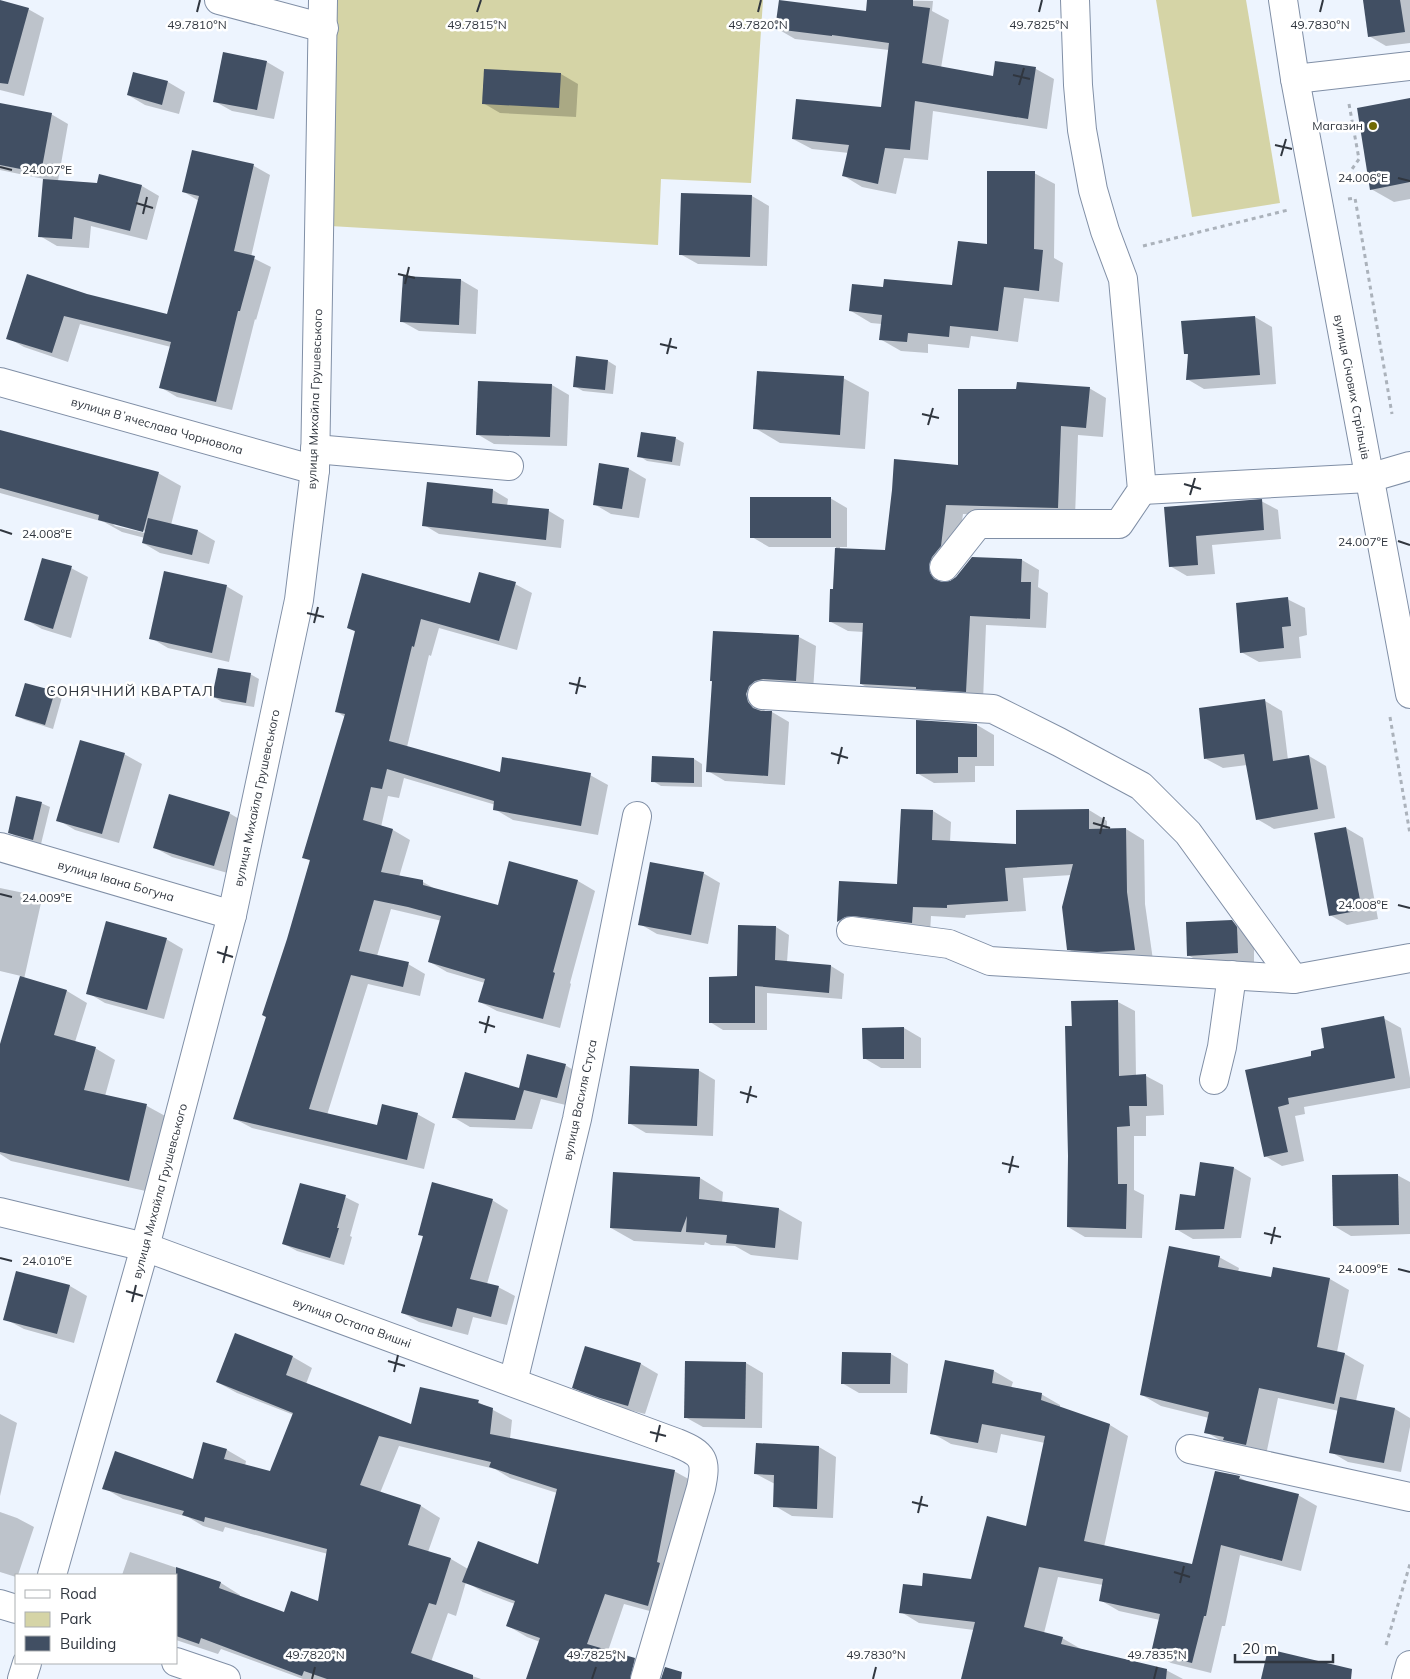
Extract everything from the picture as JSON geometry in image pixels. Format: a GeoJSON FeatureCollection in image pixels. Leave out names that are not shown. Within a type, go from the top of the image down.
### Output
{"type":"FeatureCollection","features":[{"type":"Feature","properties":{"kind":"street"},"geometry":{"type":"LineString","coordinates":[[219,0],[324,28]]}},
{"type":"Feature","properties":{"kind":"street","name":"вулиця Михайла Грушевського"},"geometry":{"type":"LineString","coordinates":[[52,1574],[145,1248],[232,915],[299,600],[315,460],[323,0]]}},
{"type":"Feature","properties":{"kind":"street"},"geometry":{"type":"LineString","coordinates":[[944,567],[978,524],[1119,524],[1142,490],[1124,280],[1104,231],[1092,190],[1082,130],[1078,85],[1075,0]]}},
{"type":"Feature","properties":{"kind":"street","name":"вулиця Січових Стрільців"},"geometry":{"type":"LineString","coordinates":[[1283,0],[1295,79],[1369,478],[1402,617],[1410,694]]}},
{"type":"Feature","properties":{"kind":"street"},"geometry":{"type":"LineString","coordinates":[[1295,79],[1410,66]]}},
{"type":"Feature","properties":{"kind":"street","name":"вулиця Вʼячеслава Чорновола"},"geometry":{"type":"LineString","coordinates":[[0,382],[315,460],[508,466]]}},
{"type":"Feature","properties":{"kind":"street"},"geometry":{"type":"LineString","coordinates":[[1142,490],[1369,478],[1410,466]]}},
{"type":"Feature","properties":{"kind":"street"},"geometry":{"type":"LineString","coordinates":[[1369,478],[1410,487]]}},
{"type":"Feature","properties":{"kind":"street"},"geometry":{"type":"LineString","coordinates":[[762,695],[993,709],[1059,742],[1141,786],[1188,833],[1294,979]]}},
{"type":"Feature","properties":{"kind":"street","name":"вулиця Василя Стуса"},"geometry":{"type":"LineString","coordinates":[[513,1382],[577,1119],[637,816]]}},
{"type":"Feature","properties":{"kind":"street","name":"вулиця Івана Богуна"},"geometry":{"type":"LineString","coordinates":[[0,847],[232,915]]}},
{"type":"Feature","properties":{"kind":"street"},"geometry":{"type":"LineString","coordinates":[[851,931],[949,944],[990,961],[1294,979],[1410,958]]}},
{"type":"Feature","properties":{"kind":"street"},"geometry":{"type":"LineString","coordinates":[[1214,1080],[1222,1047],[1232,975]]}},
{"type":"Feature","properties":{"kind":"street","name":"вулиця Остапа Вишні"},"geometry":{"type":"LineString","coordinates":[[0,1212],[145,1248],[678,1443],[699,1454],[704,1464],[701,1488],[645,1679]]}},
{"type":"Feature","properties":{"kind":"street"},"geometry":{"type":"LineString","coordinates":[[1190,1449],[1410,1497]]}},
{"type":"Feature","properties":{"kind":"street"},"geometry":{"type":"LineString","coordinates":[[0,1604],[15,1609]]}},
{"type":"Feature","properties":{"kind":"street"},"geometry":{"type":"LineString","coordinates":[[178,1663],[226,1679]]}},
{"type":"Feature","properties":{"kind":"street"},"geometry":{"type":"LineString","coordinates":[[22,1679],[26,1664]]}},
{"type":"Feature","properties":{"kind":"street"},"geometry":{"type":"LineString","coordinates":[[1406,1679],[1410,1665]]}},
{"type":"Feature","properties":{"kind":"path"},"geometry":{"type":"LineString","coordinates":[[1344,74],[1359,159],[1350,172]]}},
{"type":"Feature","properties":{"kind":"path"},"geometry":{"type":"LineString","coordinates":[[1114,254],[1296,208],[1355,198],[1392,420]]}},
{"type":"Feature","properties":{"kind":"path"},"geometry":{"type":"LineString","coordinates":[[1385,1650],[1410,1564]]}},
{"type":"Feature","properties":{"kind":"green space"},"geometry":{"type":"Polygon","coordinates":[[[336,0],[763,0],[751,183],[661,179],[658,245],[330,226],[336,0]]]}},
{"type":"Feature","properties":{"kind":"green space"},"geometry":{"type":"Polygon","coordinates":[[[1156,0],[1246,0],[1280,203],[1192,217],[1156,0]]]}},
{"type":"Feature","properties":{"kind":"building"},"geometry":{"type":"Polygon","coordinates":[[[0,0],[29,8],[8,84],[0,83],[0,0]]]}},
{"type":"Feature","properties":{"kind":"building"},"geometry":{"type":"Polygon","coordinates":[[[779,0],[866,11],[867,0],[913,0],[913,6],[930,8],[922,63],[993,76],[995,61],[1036,67],[1028,119],[915,101],[910,150],[885,148],[878,184],[842,176],[849,145],[792,139],[796,99],[881,107],[889,43],[775,29],[779,0]]]}},
{"type":"Feature","properties":{"kind":"building"},"geometry":{"type":"Polygon","coordinates":[[[1363,0],[1400,0],[1405,32],[1368,37],[1363,0]]]}},
{"type":"Feature","properties":{"kind":"building"},"geometry":{"type":"Polygon","coordinates":[[[223,52],[267,61],[257,110],[213,102],[223,52]]]}},
{"type":"Feature","properties":{"kind":"building"},"geometry":{"type":"Polygon","coordinates":[[[484,69],[561,73],[559,108],[482,104],[484,69]]]}},
{"type":"Feature","properties":{"kind":"building"},"geometry":{"type":"Polygon","coordinates":[[[133,72],[168,81],[162,105],[127,95],[133,72]]]}},
{"type":"Feature","properties":{"kind":"building"},"geometry":{"type":"Polygon","coordinates":[[[1410,98],[1410,182],[1370,190],[1357,108],[1410,98]]]}},
{"type":"Feature","properties":{"kind":"building"},"geometry":{"type":"Polygon","coordinates":[[[0,103],[52,113],[41,173],[0,165],[0,103]]]}},
{"type":"Feature","properties":{"kind":"building"},"geometry":{"type":"Polygon","coordinates":[[[192,150],[254,164],[234,251],[255,256],[240,311],[238,311],[216,402],[159,388],[171,342],[64,316],[52,353],[6,339],[27,274],[87,294],[167,314],[199,196],[182,192],[192,150]]]}},
{"type":"Feature","properties":{"kind":"building"},"geometry":{"type":"Polygon","coordinates":[[[987,171],[1035,171],[1034,249],[1043,250],[1039,291],[1004,287],[998,331],[950,326],[949,337],[908,333],[907,342],[879,340],[882,315],[849,311],[852,284],[883,287],[884,279],[952,285],[958,241],[987,244],[987,171]]]}},
{"type":"Feature","properties":{"kind":"building"},"geometry":{"type":"Polygon","coordinates":[[[99,174],[142,185],[130,231],[74,217],[72,239],[38,237],[43,179],[97,183],[99,174]]]}},
{"type":"Feature","properties":{"kind":"building"},"geometry":{"type":"Polygon","coordinates":[[[681,193],[752,195],[750,257],[679,255],[681,193]]]}},
{"type":"Feature","properties":{"kind":"building"},"geometry":{"type":"Polygon","coordinates":[[[403,276],[461,279],[459,325],[400,322],[403,276]]]}},
{"type":"Feature","properties":{"kind":"building"},"geometry":{"type":"Polygon","coordinates":[[[1255,316],[1260,375],[1186,380],[1188,354],[1184,354],[1181,321],[1255,316]]]}},
{"type":"Feature","properties":{"kind":"building"},"geometry":{"type":"Polygon","coordinates":[[[576,356],[608,360],[605,390],[573,387],[576,356]]]}},
{"type":"Feature","properties":{"kind":"building"},"geometry":{"type":"Polygon","coordinates":[[[757,371],[844,376],[840,435],[753,429],[757,371]]]}},
{"type":"Feature","properties":{"kind":"building"},"geometry":{"type":"Polygon","coordinates":[[[478,381],[552,384],[550,437],[476,435],[478,381]]]}},
{"type":"Feature","properties":{"kind":"building"},"geometry":{"type":"Polygon","coordinates":[[[1017,382],[1090,387],[1086,428],[1061,426],[1058,508],[946,505],[941,546],[932,557],[929,565],[930,573],[934,579],[942,582],[950,581],[956,577],[972,557],[1022,559],[1021,582],[1031,582],[1030,619],[970,616],[966,692],[860,684],[863,623],[829,622],[830,589],[833,589],[835,548],[885,550],[894,459],[958,465],[958,389],[1016,389],[1017,382]]]}},
{"type":"Feature","properties":{"kind":"building"},"geometry":{"type":"Polygon","coordinates":[[[0,430],[159,472],[143,532],[98,520],[99,515],[0,488],[0,430]]]}},
{"type":"Feature","properties":{"kind":"building"},"geometry":{"type":"Polygon","coordinates":[[[641,432],[676,437],[672,462],[637,457],[641,432]]]}},
{"type":"Feature","properties":{"kind":"building"},"geometry":{"type":"Polygon","coordinates":[[[599,463],[629,468],[622,509],[593,505],[599,463]]]}},
{"type":"Feature","properties":{"kind":"building"},"geometry":{"type":"Polygon","coordinates":[[[427,482],[493,489],[492,503],[549,509],[546,540],[422,526],[427,482]]]}},
{"type":"Feature","properties":{"kind":"building"},"geometry":{"type":"Polygon","coordinates":[[[750,497],[831,497],[831,538],[750,538],[750,497]]]}},
{"type":"Feature","properties":{"kind":"building"},"geometry":{"type":"Polygon","coordinates":[[[1262,499],[1264,530],[1196,536],[1198,565],[1169,567],[1164,507],[1262,499]]]}},
{"type":"Feature","properties":{"kind":"building"},"geometry":{"type":"Polygon","coordinates":[[[148,518],[198,530],[192,555],[142,543],[148,518]]]}},
{"type":"Feature","properties":{"kind":"building"},"geometry":{"type":"Polygon","coordinates":[[[42,558],[72,566],[53,629],[24,620],[42,558]]]}},
{"type":"Feature","properties":{"kind":"building"},"geometry":{"type":"Polygon","coordinates":[[[164,571],[227,585],[212,653],[149,639],[164,571]]]}},
{"type":"Feature","properties":{"kind":"building"},"geometry":{"type":"Polygon","coordinates":[[[479,572],[516,582],[499,641],[421,619],[414,647],[412,646],[389,741],[500,772],[502,757],[591,773],[581,826],[493,810],[494,801],[387,769],[382,789],[371,787],[363,820],[393,829],[381,872],[423,880],[423,885],[498,905],[509,861],[578,880],[553,972],[555,973],[543,1019],[478,1002],[485,979],[428,962],[441,916],[374,900],[359,951],[409,962],[403,987],[351,975],[309,1109],[377,1125],[382,1104],[418,1113],[407,1160],[233,1119],[266,1017],[262,1015],[310,860],[302,858],[345,714],[335,712],[355,631],[347,628],[362,573],[470,603],[479,572]]]}},
{"type":"Feature","properties":{"kind":"building"},"geometry":{"type":"Polygon","coordinates":[[[1288,597],[1291,626],[1282,627],[1284,648],[1240,653],[1236,603],[1288,597]]]}},
{"type":"Feature","properties":{"kind":"building"},"geometry":{"type":"Polygon","coordinates":[[[713,631],[799,635],[796,681],[763,679],[755,681],[749,686],[746,694],[748,702],[753,708],[761,711],[772,711],[768,776],[706,772],[713,631]]]}},
{"type":"Feature","properties":{"kind":"building"},"geometry":{"type":"Polygon","coordinates":[[[218,668],[251,673],[246,703],[212,697],[218,668]]]}},
{"type":"Feature","properties":{"kind":"building"},"geometry":{"type":"Polygon","coordinates":[[[25,683],[55,691],[45,725],[15,716],[25,683]]]}},
{"type":"Feature","properties":{"kind":"building"},"geometry":{"type":"Polygon","coordinates":[[[1265,699],[1273,761],[1309,755],[1318,809],[1256,820],[1244,754],[1204,759],[1199,708],[1265,699]]]}},
{"type":"Feature","properties":{"kind":"building"},"geometry":{"type":"Polygon","coordinates":[[[916,720],[977,724],[977,757],[958,757],[958,773],[916,774],[916,720]]]}},
{"type":"Feature","properties":{"kind":"building"},"geometry":{"type":"Polygon","coordinates":[[[80,740],[125,753],[102,834],[56,821],[80,740]]]}},
{"type":"Feature","properties":{"kind":"building"},"geometry":{"type":"Polygon","coordinates":[[[652,756],[694,758],[694,783],[651,782],[652,756]]]}},
{"type":"Feature","properties":{"kind":"building"},"geometry":{"type":"Polygon","coordinates":[[[169,794],[230,812],[214,866],[153,848],[169,794]]]}},
{"type":"Feature","properties":{"kind":"building"},"geometry":{"type":"Polygon","coordinates":[[[16,796],[42,802],[33,840],[8,833],[16,796]]]}},
{"type":"Feature","properties":{"kind":"building"},"geometry":{"type":"Polygon","coordinates":[[[901,809],[933,810],[932,840],[1016,844],[1016,810],[1089,809],[1089,829],[1126,828],[1127,892],[1135,950],[1097,952],[1067,950],[1062,907],[1073,864],[1005,868],[1008,901],[947,905],[947,908],[913,907],[912,923],[853,916],[845,917],[837,922],[839,881],[897,884],[901,809]]]}},
{"type":"Feature","properties":{"kind":"building"},"geometry":{"type":"Polygon","coordinates":[[[1346,827],[1362,910],[1329,916],[1314,833],[1346,827]]]}},
{"type":"Feature","properties":{"kind":"building"},"geometry":{"type":"Polygon","coordinates":[[[650,862],[704,872],[691,935],[638,925],[650,862]]]}},
{"type":"Feature","properties":{"kind":"building"},"geometry":{"type":"Polygon","coordinates":[[[1232,920],[1237,927],[1238,953],[1187,956],[1186,922],[1232,920]]]}},
{"type":"Feature","properties":{"kind":"building"},"geometry":{"type":"Polygon","coordinates":[[[106,921],[167,938],[147,1010],[86,994],[106,921]]]}},
{"type":"Feature","properties":{"kind":"building"},"geometry":{"type":"Polygon","coordinates":[[[738,925],[776,926],[775,960],[831,965],[829,993],[755,986],[755,1023],[709,1023],[709,977],[737,976],[738,925]]]}},
{"type":"Feature","properties":{"kind":"building"},"geometry":{"type":"Polygon","coordinates":[[[20,976],[67,990],[54,1035],[96,1047],[84,1090],[147,1104],[129,1181],[0,1152],[0,1044],[20,976]]]}},
{"type":"Feature","properties":{"kind":"building"},"geometry":{"type":"Polygon","coordinates":[[[1118,1000],[1119,1076],[1146,1074],[1147,1106],[1129,1106],[1130,1126],[1117,1127],[1118,1184],[1127,1184],[1126,1229],[1067,1227],[1068,1156],[1065,1026],[1072,1026],[1071,1001],[1118,1000]]]}},
{"type":"Feature","properties":{"kind":"building"},"geometry":{"type":"Polygon","coordinates":[[[1384,1016],[1395,1078],[1288,1098],[1289,1104],[1278,1107],[1288,1152],[1264,1157],[1245,1070],[1311,1056],[1311,1051],[1324,1048],[1321,1028],[1384,1016]]]}},
{"type":"Feature","properties":{"kind":"building"},"geometry":{"type":"Polygon","coordinates":[[[904,1027],[904,1059],[863,1059],[862,1028],[904,1027]]]}},
{"type":"Feature","properties":{"kind":"building"},"geometry":{"type":"Polygon","coordinates":[[[527,1054],[566,1064],[557,1098],[524,1090],[515,1120],[452,1118],[465,1072],[519,1088],[527,1054]]]}},
{"type":"Feature","properties":{"kind":"building"},"geometry":{"type":"Polygon","coordinates":[[[630,1066],[699,1069],[697,1126],[628,1124],[630,1066]]]}},
{"type":"Feature","properties":{"kind":"building"},"geometry":{"type":"Polygon","coordinates":[[[1200,1162],[1234,1167],[1224,1229],[1175,1230],[1180,1194],[1195,1196],[1200,1162]]]}},
{"type":"Feature","properties":{"kind":"building"},"geometry":{"type":"Polygon","coordinates":[[[613,1172],[700,1177],[699,1199],[779,1208],[775,1248],[726,1243],[727,1235],[686,1232],[687,1216],[681,1232],[610,1228],[613,1172]]]}},
{"type":"Feature","properties":{"kind":"building"},"geometry":{"type":"Polygon","coordinates":[[[1398,1174],[1399,1225],[1333,1226],[1332,1175],[1398,1174]]]}},
{"type":"Feature","properties":{"kind":"building"},"geometry":{"type":"Polygon","coordinates":[[[432,1182],[493,1199],[470,1279],[499,1286],[491,1317],[457,1308],[452,1327],[401,1313],[423,1236],[418,1235],[432,1182]]]}},
{"type":"Feature","properties":{"kind":"building"},"geometry":{"type":"Polygon","coordinates":[[[300,1183],[346,1195],[330,1258],[282,1244],[300,1183]]]}},
{"type":"Feature","properties":{"kind":"building"},"geometry":{"type":"Polygon","coordinates":[[[1169,1246],[1220,1256],[1218,1267],[1271,1277],[1273,1267],[1330,1278],[1317,1347],[1345,1353],[1334,1404],[1259,1388],[1246,1445],[1223,1440],[1224,1437],[1204,1433],[1209,1412],[1140,1395],[1169,1246]]]}},
{"type":"Feature","properties":{"kind":"building"},"geometry":{"type":"Polygon","coordinates":[[[16,1271],[70,1285],[57,1334],[3,1320],[16,1271]]]}},
{"type":"Feature","properties":{"kind":"building"},"geometry":{"type":"Polygon","coordinates":[[[235,1333],[293,1356],[286,1375],[411,1424],[420,1387],[479,1400],[478,1403],[493,1408],[490,1434],[675,1470],[657,1562],[660,1563],[648,1606],[605,1594],[587,1644],[635,1658],[630,1679],[526,1679],[540,1638],[506,1626],[515,1601],[462,1582],[478,1541],[538,1564],[557,1489],[489,1467],[491,1462],[379,1436],[360,1485],[421,1505],[408,1545],[451,1558],[436,1605],[429,1603],[411,1653],[473,1675],[473,1679],[327,1679],[304,1671],[302,1676],[201,1638],[199,1644],[178,1637],[178,1574],[176,1574],[176,1567],[221,1582],[219,1588],[284,1612],[291,1591],[318,1601],[327,1549],[205,1517],[204,1522],[182,1515],[184,1511],[102,1489],[115,1451],[193,1479],[203,1442],[227,1449],[224,1459],[270,1471],[293,1413],[216,1382],[235,1333]]]}},
{"type":"Feature","properties":{"kind":"building"},"geometry":{"type":"Polygon","coordinates":[[[585,1346],[641,1363],[628,1406],[572,1388],[585,1346]]]}},
{"type":"Feature","properties":{"kind":"building"},"geometry":{"type":"Polygon","coordinates":[[[842,1352],[891,1353],[890,1384],[841,1384],[842,1352]]]}},
{"type":"Feature","properties":{"kind":"building"},"geometry":{"type":"Polygon","coordinates":[[[945,1360],[994,1370],[992,1383],[1042,1393],[1041,1400],[1110,1424],[1084,1541],[1192,1564],[1215,1471],[1240,1476],[1239,1479],[1299,1494],[1282,1561],[1221,1545],[1206,1616],[1204,1616],[1192,1663],[1151,1653],[1160,1614],[1099,1601],[1103,1579],[1039,1567],[1024,1627],[1063,1637],[1061,1644],[1167,1669],[1166,1679],[961,1679],[975,1622],[899,1613],[903,1584],[922,1586],[923,1573],[971,1579],[987,1516],[1026,1526],[1045,1436],[982,1424],[978,1443],[930,1434],[945,1360]]]}},
{"type":"Feature","properties":{"kind":"building"},"geometry":{"type":"Polygon","coordinates":[[[685,1361],[746,1362],[745,1419],[684,1418],[685,1361]]]}},
{"type":"Feature","properties":{"kind":"building"},"geometry":{"type":"Polygon","coordinates":[[[1340,1397],[1395,1408],[1384,1463],[1329,1453],[1340,1397]]]}},
{"type":"Feature","properties":{"kind":"building"},"geometry":{"type":"Polygon","coordinates":[[[756,1443],[819,1446],[817,1509],[773,1507],[774,1475],[754,1474],[756,1443]]]}},
{"type":"Feature","properties":{"kind":"building"},"geometry":{"type":"Polygon","coordinates":[[[1268,1649],[1352,1669],[1351,1679],[1261,1679],[1268,1649]]]}},
{"type":"Feature","properties":{"kind":"building"},"geometry":{"type":"Polygon","coordinates":[[[665,1667],[682,1672],[681,1679],[661,1679],[665,1667]]]}},
{"type":"Feature","properties":{"kind":"place","name":"Магазин"},"geometry":{"type":"Point","coordinates":[1373,126]}},
{"type":"Feature","properties":{"kind":"district","name":"СОНЯЧНИЙ КВАРТАЛ"},"geometry":{"type":"Point","coordinates":[130,691]}}]}
